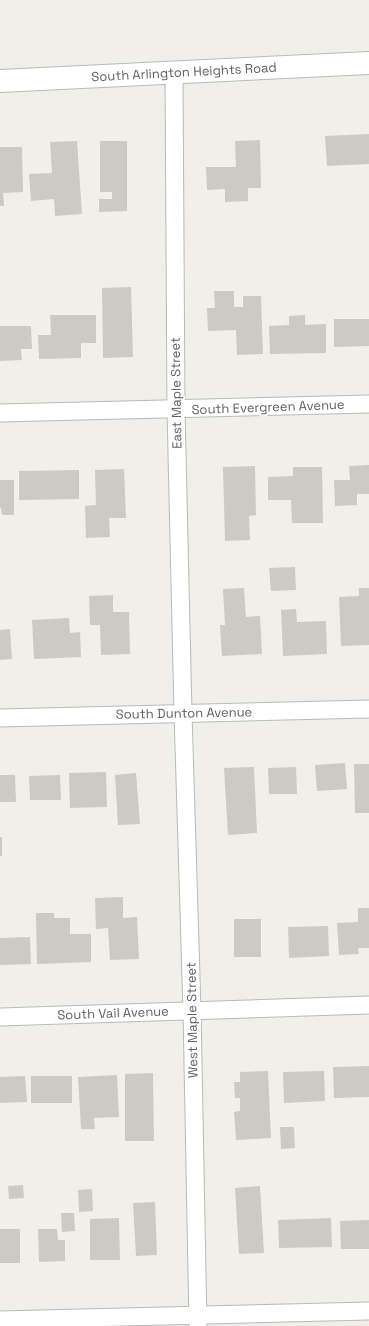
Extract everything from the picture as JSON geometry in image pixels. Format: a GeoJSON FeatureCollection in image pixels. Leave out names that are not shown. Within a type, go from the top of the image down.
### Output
{"type":"FeatureCollection","features":[{"type":"Feature","properties":{"kind":"main road","name":"South Arlington Heights Road"},"geometry":{"type":"LineString","coordinates":[[0,81],[369,63]]}},
{"type":"Feature","properties":{"kind":"street","name":"East Maple Street"},"geometry":{"type":"LineString","coordinates":[[174,73],[176,410],[182,714]]}},
{"type":"Feature","properties":{"kind":"street","name":"South Evergreen Avenue"},"geometry":{"type":"LineString","coordinates":[[0,413],[176,410],[369,404]]}},
{"type":"Feature","properties":{"kind":"street","name":"South Dunton Avenue"},"geometry":{"type":"LineString","coordinates":[[0,718],[369,709]]}},
{"type":"Feature","properties":{"kind":"street","name":"West Maple Street"},"geometry":{"type":"LineString","coordinates":[[182,714],[192,1010],[198,1321]]}},
{"type":"Feature","properties":{"kind":"street","name":"South Vail Avenue"},"geometry":{"type":"LineString","coordinates":[[0,1017],[369,1005]]}},
{"type":"Feature","properties":{"kind":"street"},"geometry":{"type":"LineString","coordinates":[[0,1320],[198,1321],[369,1311]]}},
{"type":"Feature","properties":{"kind":"building"},"geometry":{"type":"Polygon","coordinates":[[[369,134],[369,164],[327,166],[325,136],[369,134]]]}},
{"type":"Feature","properties":{"kind":"building"},"geometry":{"type":"Polygon","coordinates":[[[260,140],[261,188],[248,188],[248,201],[225,202],[225,189],[207,190],[206,167],[236,167],[235,141],[260,140]]]}},
{"type":"Feature","properties":{"kind":"building"},"geometry":{"type":"Polygon","coordinates":[[[77,141],[82,214],[55,216],[54,199],[31,201],[29,174],[52,173],[50,142],[77,141]]]}},
{"type":"Feature","properties":{"kind":"building"},"geometry":{"type":"Polygon","coordinates":[[[100,141],[127,141],[127,211],[99,212],[99,199],[112,199],[112,192],[100,192],[100,141]]]}},
{"type":"Feature","properties":{"kind":"building"},"geometry":{"type":"Polygon","coordinates":[[[0,147],[22,147],[23,192],[3,193],[4,206],[0,206],[0,147]]]}},
{"type":"Feature","properties":{"kind":"building"},"geometry":{"type":"Polygon","coordinates":[[[131,287],[133,357],[103,358],[102,288],[131,287]]]}},
{"type":"Feature","properties":{"kind":"building"},"geometry":{"type":"Polygon","coordinates":[[[214,291],[234,291],[234,307],[243,307],[243,296],[261,296],[263,354],[237,355],[236,330],[208,331],[207,308],[215,308],[214,291]]]}},
{"type":"Feature","properties":{"kind":"building"},"geometry":{"type":"Polygon","coordinates":[[[50,315],[96,315],[96,343],[81,343],[81,358],[39,359],[38,335],[51,335],[50,315]]]}},
{"type":"Feature","properties":{"kind":"building"},"geometry":{"type":"Polygon","coordinates":[[[305,315],[305,325],[326,324],[326,353],[270,354],[269,326],[289,325],[289,316],[305,315]]]}},
{"type":"Feature","properties":{"kind":"building"},"geometry":{"type":"Polygon","coordinates":[[[334,319],[369,319],[369,346],[334,347],[334,319]]]}},
{"type":"Feature","properties":{"kind":"building"},"geometry":{"type":"Polygon","coordinates":[[[0,326],[31,326],[32,349],[21,349],[22,360],[0,361],[0,326]]]}},
{"type":"Feature","properties":{"kind":"building"},"geometry":{"type":"Polygon","coordinates":[[[369,465],[369,494],[357,494],[357,505],[335,506],[334,480],[350,480],[349,466],[369,465]]]}},
{"type":"Feature","properties":{"kind":"building"},"geometry":{"type":"Polygon","coordinates":[[[255,466],[256,515],[249,516],[250,540],[225,541],[223,467],[255,466]]]}},
{"type":"Feature","properties":{"kind":"building"},"geometry":{"type":"Polygon","coordinates":[[[293,467],[322,467],[323,523],[292,523],[291,500],[268,500],[268,477],[293,476],[293,467]]]}},
{"type":"Feature","properties":{"kind":"building"},"geometry":{"type":"Polygon","coordinates":[[[124,469],[126,518],[109,518],[110,537],[86,538],[85,506],[96,505],[95,470],[124,469]]]}},
{"type":"Feature","properties":{"kind":"building"},"geometry":{"type":"Polygon","coordinates":[[[79,470],[79,499],[19,500],[19,471],[79,470]]]}},
{"type":"Feature","properties":{"kind":"building"},"geometry":{"type":"Polygon","coordinates":[[[0,480],[14,480],[14,515],[2,515],[0,508],[0,480]]]}},
{"type":"Feature","properties":{"kind":"building"},"geometry":{"type":"Polygon","coordinates":[[[295,567],[296,590],[271,591],[269,568],[295,567]]]}},
{"type":"Feature","properties":{"kind":"building"},"geometry":{"type":"Polygon","coordinates":[[[244,588],[246,617],[260,616],[262,654],[222,656],[220,625],[225,625],[223,589],[244,588]]]}},
{"type":"Feature","properties":{"kind":"building"},"geometry":{"type":"Polygon","coordinates":[[[359,588],[369,588],[369,645],[341,646],[339,597],[359,596],[359,588]]]}},
{"type":"Feature","properties":{"kind":"building"},"geometry":{"type":"Polygon","coordinates":[[[113,595],[113,612],[129,612],[130,654],[101,655],[100,625],[90,625],[89,596],[113,595]]]}},
{"type":"Feature","properties":{"kind":"building"},"geometry":{"type":"Polygon","coordinates":[[[296,609],[297,622],[326,621],[327,654],[283,656],[281,610],[296,609]]]}},
{"type":"Feature","properties":{"kind":"building"},"geometry":{"type":"Polygon","coordinates":[[[69,618],[70,633],[80,632],[81,657],[34,659],[32,620],[69,618]]]}},
{"type":"Feature","properties":{"kind":"building"},"geometry":{"type":"Polygon","coordinates":[[[10,629],[12,659],[0,660],[0,630],[10,629]]]}},
{"type":"Feature","properties":{"kind":"building"},"geometry":{"type":"Polygon","coordinates":[[[345,763],[347,789],[317,791],[315,765],[345,763]]]}},
{"type":"Feature","properties":{"kind":"building"},"geometry":{"type":"Polygon","coordinates":[[[354,764],[369,764],[369,813],[355,813],[354,764]]]}},
{"type":"Feature","properties":{"kind":"building"},"geometry":{"type":"Polygon","coordinates":[[[254,767],[257,833],[228,835],[224,768],[254,767]]]}},
{"type":"Feature","properties":{"kind":"building"},"geometry":{"type":"Polygon","coordinates":[[[296,767],[297,794],[269,794],[268,768],[296,767]]]}},
{"type":"Feature","properties":{"kind":"building"},"geometry":{"type":"Polygon","coordinates":[[[106,772],[107,807],[70,808],[69,773],[106,772]]]}},
{"type":"Feature","properties":{"kind":"building"},"geometry":{"type":"Polygon","coordinates":[[[136,773],[140,824],[118,825],[115,775],[136,773]]]}},
{"type":"Feature","properties":{"kind":"building"},"geometry":{"type":"Polygon","coordinates":[[[0,775],[15,775],[16,802],[0,802],[0,775]]]}},
{"type":"Feature","properties":{"kind":"building"},"geometry":{"type":"Polygon","coordinates":[[[60,775],[61,800],[30,800],[29,776],[60,775]]]}},
{"type":"Feature","properties":{"kind":"building"},"geometry":{"type":"Polygon","coordinates":[[[0,837],[2,837],[2,856],[0,856],[0,837]]]}},
{"type":"Feature","properties":{"kind":"building"},"geometry":{"type":"Polygon","coordinates":[[[123,897],[123,918],[137,917],[139,959],[110,960],[108,928],[96,929],[95,898],[123,897]]]}},
{"type":"Feature","properties":{"kind":"building"},"geometry":{"type":"Polygon","coordinates":[[[358,908],[369,908],[369,948],[358,948],[359,954],[339,955],[337,923],[358,922],[358,908]]]}},
{"type":"Feature","properties":{"kind":"building"},"geometry":{"type":"Polygon","coordinates":[[[36,913],[54,913],[54,918],[70,918],[70,934],[91,934],[91,962],[37,964],[36,913]]]}},
{"type":"Feature","properties":{"kind":"building"},"geometry":{"type":"Polygon","coordinates":[[[234,919],[261,919],[261,957],[234,957],[234,919]]]}},
{"type":"Feature","properties":{"kind":"building"},"geometry":{"type":"Polygon","coordinates":[[[328,926],[329,956],[289,958],[288,927],[328,926]]]}},
{"type":"Feature","properties":{"kind":"building"},"geometry":{"type":"Polygon","coordinates":[[[30,937],[31,964],[0,965],[0,938],[30,937]]]}},
{"type":"Feature","properties":{"kind":"building"},"geometry":{"type":"Polygon","coordinates":[[[369,1066],[369,1097],[334,1098],[333,1067],[369,1066]]]}},
{"type":"Feature","properties":{"kind":"building"},"geometry":{"type":"Polygon","coordinates":[[[268,1071],[271,1138],[236,1140],[234,1112],[240,1111],[240,1098],[235,1098],[234,1082],[240,1082],[240,1072],[268,1071]]]}},
{"type":"Feature","properties":{"kind":"building"},"geometry":{"type":"Polygon","coordinates":[[[324,1071],[325,1101],[284,1103],[283,1072],[324,1071]]]}},
{"type":"Feature","properties":{"kind":"building"},"geometry":{"type":"Polygon","coordinates":[[[153,1073],[154,1141],[125,1141],[125,1074],[153,1073]]]}},
{"type":"Feature","properties":{"kind":"building"},"geometry":{"type":"Polygon","coordinates":[[[117,1075],[119,1117],[94,1118],[95,1129],[81,1129],[78,1077],[117,1075]]]}},
{"type":"Feature","properties":{"kind":"building"},"geometry":{"type":"Polygon","coordinates":[[[25,1076],[27,1102],[0,1103],[0,1077],[25,1076]]]}},
{"type":"Feature","properties":{"kind":"building"},"geometry":{"type":"Polygon","coordinates":[[[31,1076],[72,1076],[72,1103],[31,1103],[31,1076]]]}},
{"type":"Feature","properties":{"kind":"building"},"geometry":{"type":"Polygon","coordinates":[[[280,1127],[294,1127],[295,1148],[281,1149],[280,1127]]]}},
{"type":"Feature","properties":{"kind":"building"},"geometry":{"type":"Polygon","coordinates":[[[23,1185],[24,1198],[9,1199],[8,1186],[23,1185]]]}},
{"type":"Feature","properties":{"kind":"building"},"geometry":{"type":"Polygon","coordinates":[[[260,1186],[264,1253],[239,1254],[235,1188],[260,1186]]]}},
{"type":"Feature","properties":{"kind":"building"},"geometry":{"type":"Polygon","coordinates":[[[92,1189],[93,1211],[79,1212],[78,1190],[92,1189]]]}},
{"type":"Feature","properties":{"kind":"building"},"geometry":{"type":"Polygon","coordinates":[[[155,1202],[157,1255],[136,1256],[133,1203],[155,1202]]]}},
{"type":"Feature","properties":{"kind":"building"},"geometry":{"type":"Polygon","coordinates":[[[61,1213],[74,1213],[75,1231],[62,1232],[61,1213]]]}},
{"type":"Feature","properties":{"kind":"building"},"geometry":{"type":"Polygon","coordinates":[[[119,1218],[120,1260],[90,1260],[90,1219],[119,1218]]]}},
{"type":"Feature","properties":{"kind":"building"},"geometry":{"type":"Polygon","coordinates":[[[331,1218],[332,1247],[279,1248],[278,1220],[331,1218]]]}},
{"type":"Feature","properties":{"kind":"building"},"geometry":{"type":"Polygon","coordinates":[[[369,1220],[369,1249],[341,1249],[340,1221],[369,1220]]]}},
{"type":"Feature","properties":{"kind":"building"},"geometry":{"type":"Polygon","coordinates":[[[0,1229],[20,1229],[20,1263],[0,1263],[0,1229]]]}},
{"type":"Feature","properties":{"kind":"building"},"geometry":{"type":"Polygon","coordinates":[[[38,1229],[57,1229],[58,1240],[65,1240],[65,1261],[39,1262],[38,1229]]]}}]}
